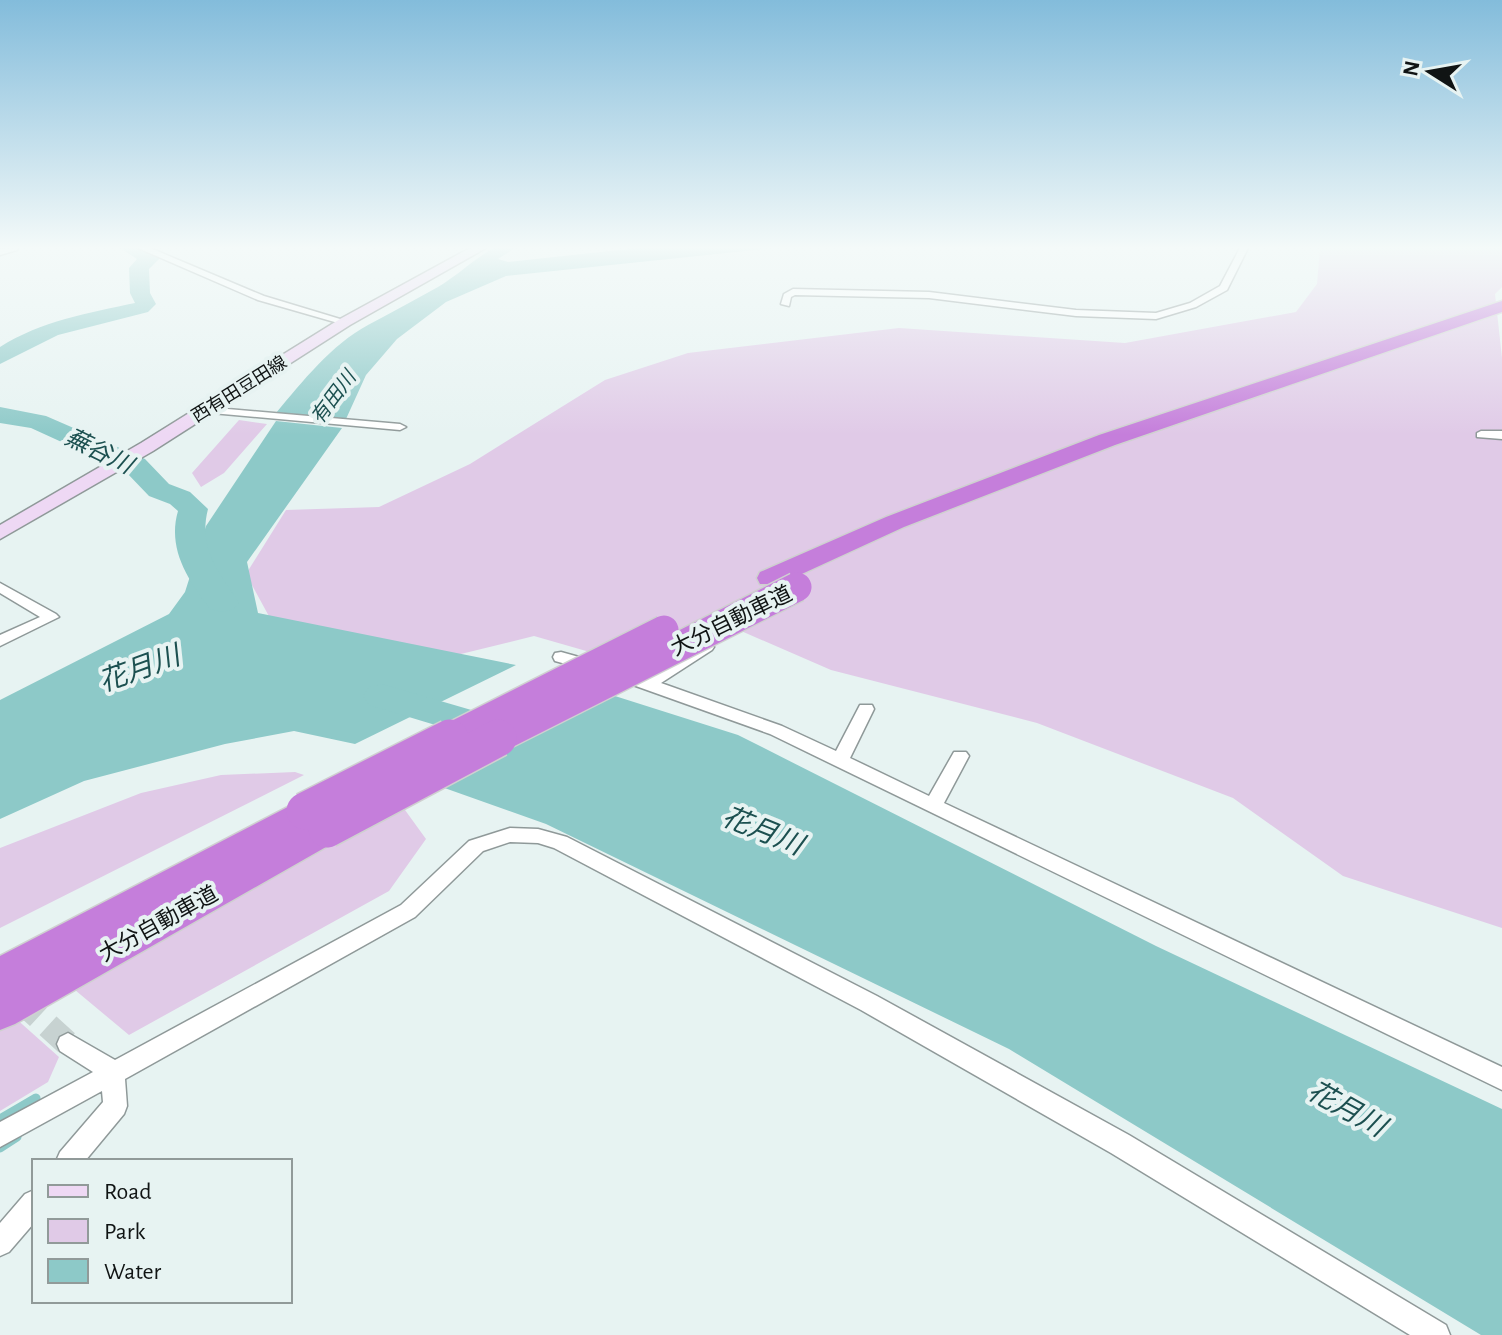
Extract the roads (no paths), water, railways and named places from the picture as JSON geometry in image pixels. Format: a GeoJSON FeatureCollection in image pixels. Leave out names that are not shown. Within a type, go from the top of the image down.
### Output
{"type":"FeatureCollection","features":[{"type":"Feature","properties":{"kind":"highway","name":"大分自動車道"},"geometry":{"type":"LineString","coordinates":[[0,976],[316,820],[444,765],[895,522],[1107,440],[1489,310]]}},
{"type":"Feature","properties":{"kind":"highway","name":"大分自動車道"},"geometry":{"type":"LineString","coordinates":[[784,582],[1079,466],[1502,318]]}},
{"type":"Feature","properties":{"kind":"highway","name":"大分自動車道"},"geometry":{"type":"LineString","coordinates":[[0,1011],[316,820]]}},
{"type":"Feature","properties":{"kind":"main road","name":"西有田豆田線"},"geometry":{"type":"LineString","coordinates":[[0,533],[147,447],[366,310]]}},
{"type":"Feature","properties":{"kind":"street"},"geometry":{"type":"LineString","coordinates":[[304,310],[345,322]]}},
{"type":"Feature","properties":{"kind":"street"},"geometry":{"type":"LineString","coordinates":[[1052,310],[1156,316],[1175,310]]}},
{"type":"Feature","properties":{"kind":"street"},"geometry":{"type":"LineString","coordinates":[[205,410],[400,427]]}},
{"type":"Feature","properties":{"kind":"street"},"geometry":{"type":"LineString","coordinates":[[1481,435],[1502,435]]}},
{"type":"Feature","properties":{"kind":"street"},"geometry":{"type":"LineString","coordinates":[[0,587],[51,617],[0,641]]}},
{"type":"Feature","properties":{"kind":"street"},"geometry":{"type":"LineString","coordinates":[[650,683],[708,645]]}},
{"type":"Feature","properties":{"kind":"street"},"geometry":{"type":"LineString","coordinates":[[561,657],[650,683],[776,730],[1502,1079]]}},
{"type":"Feature","properties":{"kind":"street"},"geometry":{"type":"LineString","coordinates":[[840,760],[866,709]]}},
{"type":"Feature","properties":{"kind":"street"},"geometry":{"type":"LineString","coordinates":[[934,804],[960,756]]}},
{"type":"Feature","properties":{"kind":"street"},"geometry":{"type":"LineString","coordinates":[[0,1135],[408,911],[476,846],[510,835],[538,836],[560,842],[869,1003],[1120,1144],[1436,1335]]}},
{"type":"Feature","properties":{"kind":"street"},"geometry":{"type":"LineString","coordinates":[[68,1044],[113,1071]]}},
{"type":"Feature","properties":{"kind":"street"},"geometry":{"type":"LineString","coordinates":[[71,1159],[115,1106],[113,1071]]}},
{"type":"Feature","properties":{"kind":"street"},"geometry":{"type":"LineString","coordinates":[[0,1243],[32,1205]]}},
{"type":"Feature","properties":{"kind":"water","name":"有田川"},"geometry":{"type":"Polygon","coordinates":[[[395,310],[435,310],[397,339],[366,375],[346,419],[276,413],[318,364],[368,325],[395,310]]]}},
{"type":"Feature","properties":{"kind":"water"},"geometry":{"type":"Polygon","coordinates":[[[276,421],[342,428],[247,562],[258,613],[516,665],[355,744],[294,731],[225,744],[84,781],[0,819],[0,700],[169,614],[185,592],[206,526],[276,421]]]}},
{"type":"Feature","properties":{"kind":"water"},"geometry":{"type":"Polygon","coordinates":[[[596,690],[738,735],[1156,946],[1502,1109],[1502,1335],[1481,1335],[1009,1049],[546,824],[422,780],[596,690]]]}},
{"type":"Feature","properties":{"kind":"waterway","name":"蕪谷川"},"geometry":{"type":"LineString","coordinates":[[0,357],[50,331],[130,310]]}},
{"type":"Feature","properties":{"kind":"waterway","name":"蕪谷川"},"geometry":{"type":"LineString","coordinates":[[0,415],[37,421],[135,465],[159,490],[180,498],[193,509],[189,534],[194,558],[222,602]]}},
{"type":"Feature","properties":{"kind":"waterway","name":"花月川"},"geometry":{"type":"LineString","coordinates":[[382,696],[505,733]]}},
{"type":"Feature","properties":{"kind":"waterway"},"geometry":{"type":"LineString","coordinates":[[0,1119],[36,1098]]}},
{"type":"Feature","properties":{"kind":"waterway"},"geometry":{"type":"LineString","coordinates":[[0,1148],[17,1137]]}},
{"type":"Feature","properties":{"kind":"tunnel"},"geometry":{"type":"LineString","coordinates":[[0,981],[22,1002]]}},
{"type":"Feature","properties":{"kind":"tunnel"},"geometry":{"type":"LineString","coordinates":[[20,1000],[68,1044]]}}]}
